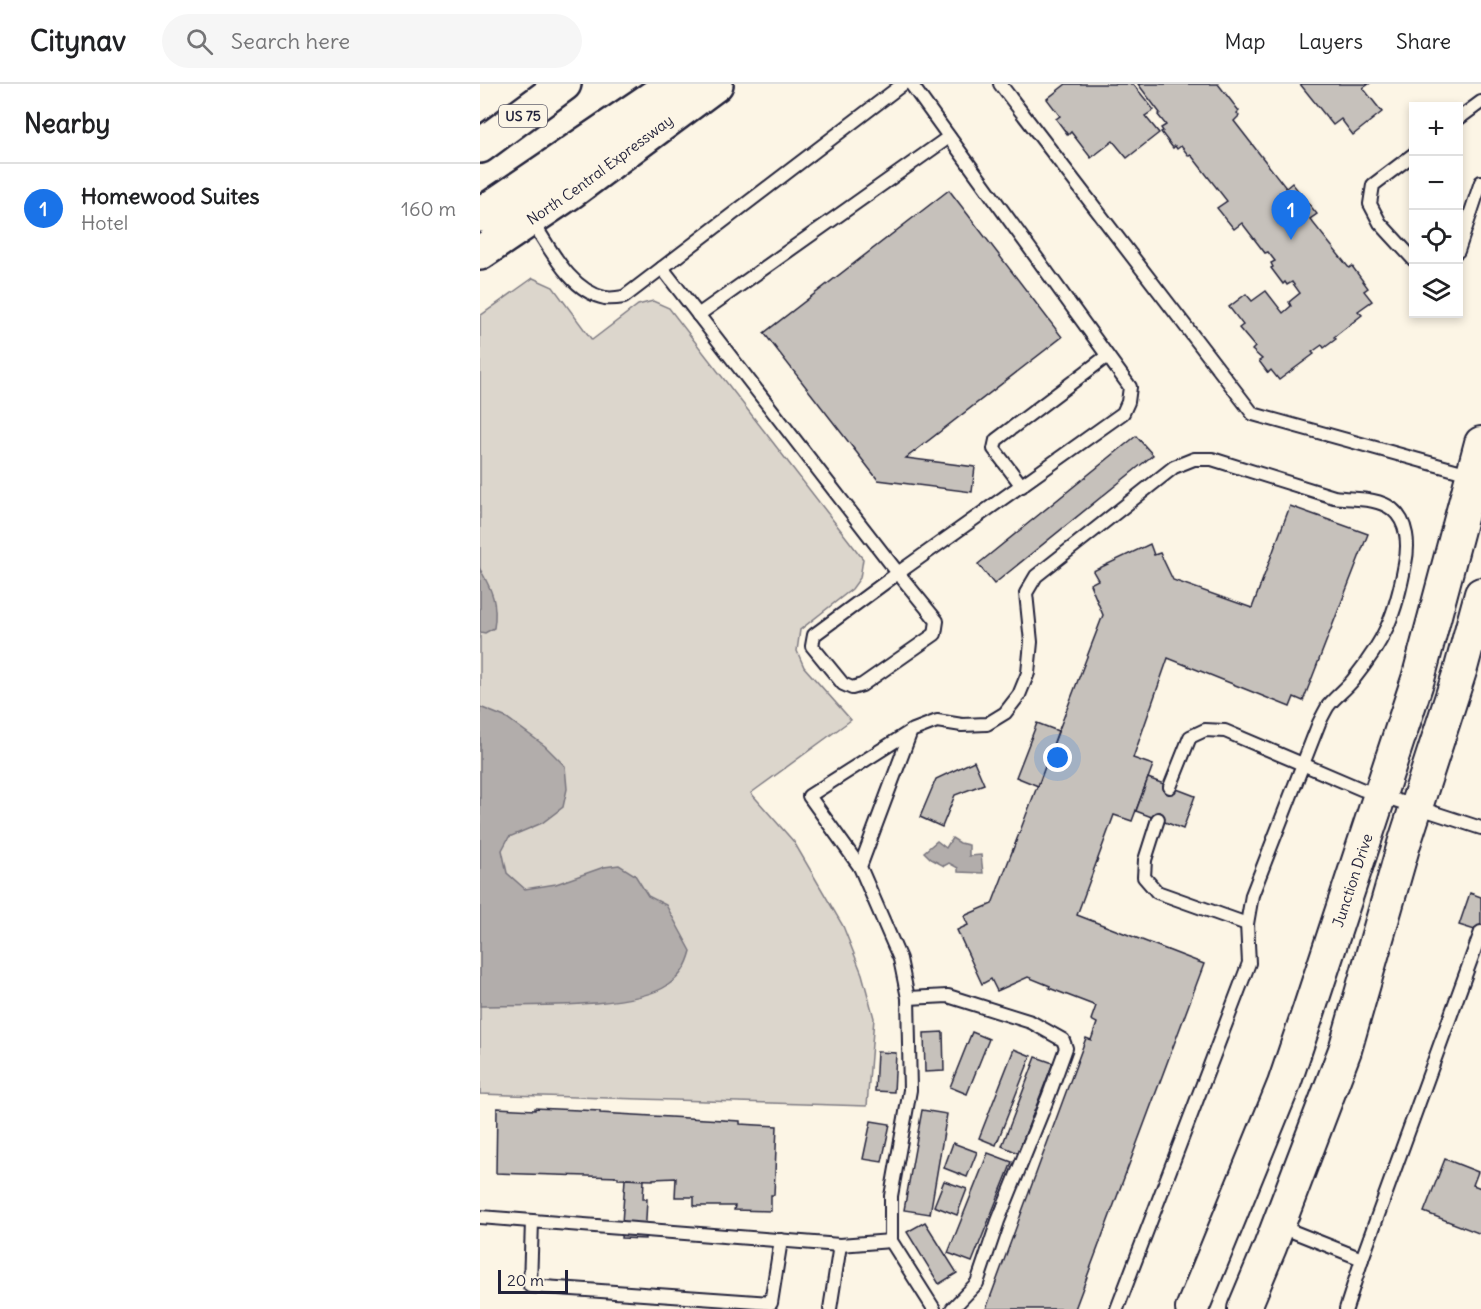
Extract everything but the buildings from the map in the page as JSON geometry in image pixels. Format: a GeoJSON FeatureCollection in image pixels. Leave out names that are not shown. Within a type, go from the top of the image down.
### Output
{"type":"FeatureCollection","features":[{"type":"Feature","properties":{"kind":"main road","name":"US 75"},"geometry":{"type":"LineString","coordinates":[[480,146],[564,84]]}},
{"type":"Feature","properties":{"kind":"main road"},"geometry":{"type":"LineString","coordinates":[[480,214],[673,84]]}},
{"type":"Feature","properties":{"kind":"main road","name":"North Central Expressway"},"geometry":{"type":"LineString","coordinates":[[480,253],[572,191],[716,84]]}},
{"type":"Feature","properties":{"kind":"street","name":"Junction Drive"},"geometry":{"type":"LineString","coordinates":[[1192,1309],[1284,1084],[1418,679],[1477,476],[1481,443]]}},
{"type":"Feature","properties":{"kind":"street"},"geometry":{"type":"LineString","coordinates":[[1244,1309],[1279,1226],[1345,1050],[1416,806],[1461,668],[1481,594]]}},
{"type":"Feature","properties":{"kind":"lane"},"geometry":{"type":"LineString","coordinates":[[531,218],[566,271],[585,289],[606,298],[624,297],[903,84]]}},
{"type":"Feature","properties":{"kind":"lane"},"geometry":{"type":"LineString","coordinates":[[662,268],[898,573],[937,621],[935,634],[862,685],[852,688],[843,684],[812,646],[814,635],[898,573],[1123,413],[1128,402],[1130,387],[911,84]]}},
{"type":"Feature","properties":{"kind":"lane"},"geometry":{"type":"LineString","coordinates":[[1000,84],[1253,414],[1477,476]]}},
{"type":"Feature","properties":{"kind":"lane"},"geometry":{"type":"LineString","coordinates":[[1463,115],[1481,102]]}},
{"type":"Feature","properties":{"kind":"lane"},"geometry":{"type":"LineString","coordinates":[[698,315],[949,137]]}},
{"type":"Feature","properties":{"kind":"lane"},"geometry":{"type":"LineString","coordinates":[[1409,256],[1380,223],[1370,204],[1373,185],[1410,156]]}},
{"type":"Feature","properties":{"kind":"lane"},"geometry":{"type":"LineString","coordinates":[[1463,236],[1481,182]]}},
{"type":"Feature","properties":{"kind":"lane"},"geometry":{"type":"LineString","coordinates":[[1022,486],[994,449],[996,440],[1107,356]]}},
{"type":"Feature","properties":{"kind":"lane"},"geometry":{"type":"LineString","coordinates":[[934,1309],[891,1241],[891,1196],[910,1090],[908,998],[900,959],[860,867],[809,795],[911,731],[937,721],[962,725],[987,724],[1005,713],[1019,695],[1029,673],[1031,642],[1026,593],[1036,576],[1174,467],[1194,459],[1212,459],[1334,497],[1371,500],[1391,509],[1403,522],[1408,547],[1399,599],[1385,634],[1351,683],[1328,706],[1252,896],[1247,924],[1249,963],[1117,1309]]}},
{"type":"Feature","properties":{"kind":"lane"},"geometry":{"type":"LineString","coordinates":[[1170,787],[1190,737],[1204,730],[1224,731],[1304,766],[1380,795],[1481,828]]}},
{"type":"Feature","properties":{"kind":"lane"},"geometry":{"type":"LineString","coordinates":[[860,867],[911,731]]}},
{"type":"Feature","properties":{"kind":"lane"},"geometry":{"type":"LineString","coordinates":[[1158,819],[1145,860],[1144,877],[1157,892],[1247,924]]}},
{"type":"Feature","properties":{"kind":"lane"},"geometry":{"type":"LineString","coordinates":[[1349,1308],[1362,1259],[1481,932]]}},
{"type":"Feature","properties":{"kind":"lane"},"geometry":{"type":"LineString","coordinates":[[908,998],[948,996],[985,1007],[1031,1022],[1063,1040],[1065,1048],[977,1283],[952,1309]]}},
{"type":"Feature","properties":{"kind":"lane"},"geometry":{"type":"LineString","coordinates":[[480,1217],[840,1245],[891,1241]]}},
{"type":"Feature","properties":{"kind":"lane"},"geometry":{"type":"LineString","coordinates":[[532,1221],[530,1286],[771,1303],[781,1240]]}},
{"type":"Feature","properties":{"kind":"lane"},"geometry":{"type":"LineString","coordinates":[[1279,1226],[1362,1259]]}},
{"type":"Feature","properties":{"kind":"lane"},"geometry":{"type":"LineString","coordinates":[[830,1309],[840,1245]]}},
{"type":"Feature","properties":{"kind":"shaded area"},"geometry":{"type":"Polygon","coordinates":[[[533,278],[553,287],[592,340],[638,305],[653,301],[669,308],[863,559],[860,578],[852,589],[800,630],[797,651],[804,667],[851,720],[751,793],[794,842],[843,926],[862,974],[874,1018],[867,1106],[480,1094],[480,316],[533,278]]]}},
{"type":"Feature","properties":{"kind":"shaded area"},"geometry":{"type":"Polygon","coordinates":[[[480,569],[491,591],[495,612],[494,628],[485,633],[480,632],[480,569]]]}},
{"type":"Feature","properties":{"kind":"shaded area"},"geometry":{"type":"Polygon","coordinates":[[[480,707],[507,718],[545,746],[565,766],[567,789],[563,807],[542,823],[509,837],[502,850],[507,873],[525,889],[556,884],[604,867],[619,865],[635,875],[648,896],[666,905],[691,951],[683,970],[668,985],[652,993],[605,1002],[480,1006],[480,707]]]}},
{"type":"Feature","properties":{"kind":"shaded area"},"geometry":{"type":"Polygon","coordinates":[[[952,838],[969,845],[969,856],[981,855],[983,873],[958,872],[958,868],[949,863],[944,866],[924,852],[937,841],[946,848],[952,838]]]}},
{"type":"Feature","properties":{"kind":"place","name":"Homewood Suites"},"geometry":{"type":"Point","coordinates":[1291,240]}}]}
